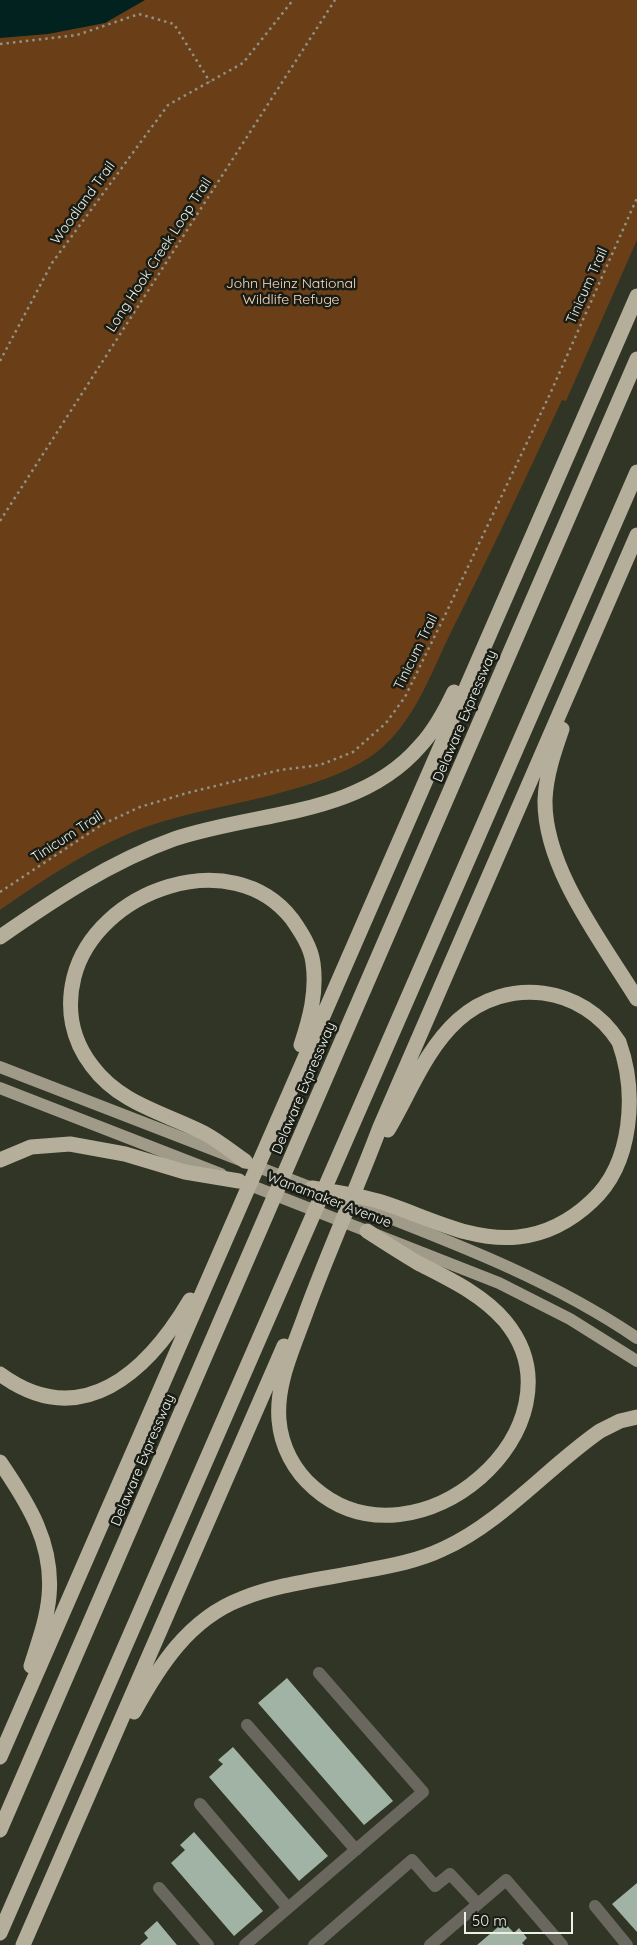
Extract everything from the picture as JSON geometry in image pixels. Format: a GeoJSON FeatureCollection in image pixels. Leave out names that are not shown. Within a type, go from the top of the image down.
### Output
{"type":"FeatureCollection","features":[{"type":"Feature","properties":{"kind":"highway"},"geometry":{"type":"LineString","coordinates":[[0,1757],[637,296]]}},
{"type":"Feature","properties":{"kind":"highway","name":"Delaware Expressway"},"geometry":{"type":"LineString","coordinates":[[0,1830],[637,358]]}},
{"type":"Feature","properties":{"kind":"highway"},"geometry":{"type":"LineString","coordinates":[[0,1934],[637,472]]}},
{"type":"Feature","properties":{"kind":"highway"},"geometry":{"type":"LineString","coordinates":[[367,1231],[454,1281],[485,1302],[506,1323],[521,1349],[526,1386],[521,1416],[513,1437],[502,1456],[471,1487],[450,1499],[427,1508],[390,1514],[370,1513],[348,1508],[324,1496],[296,1468],[286,1449],[281,1431],[280,1395],[287,1366],[319,1276],[380,1127],[637,535]]}},
{"type":"Feature","properties":{"kind":"highway"},"geometry":{"type":"LineString","coordinates":[[0,937],[79,884],[154,847],[202,831],[332,801],[361,790],[386,777],[409,758],[430,734],[455,690],[472,653],[496,619]]}},
{"type":"Feature","properties":{"kind":"highway"},"geometry":{"type":"LineString","coordinates":[[577,672],[548,771],[545,800],[549,838],[556,862],[569,886],[637,999]]}},
{"type":"Feature","properties":{"kind":"highway"},"geometry":{"type":"LineString","coordinates":[[245,1161],[205,1133],[149,1110],[122,1094],[92,1066],[76,1038],[70,1015],[70,1001],[75,971],[90,942],[106,923],[124,908],[163,888],[192,882],[220,882],[243,886],[264,896],[282,909],[295,924],[310,952],[314,987],[306,1028],[277,1122]]}},
{"type":"Feature","properties":{"kind":"highway"},"geometry":{"type":"LineString","coordinates":[[312,1188],[455,1230],[497,1237],[532,1235],[567,1220],[587,1206],[604,1189],[617,1169],[627,1148],[633,1124],[635,1100],[633,1079],[624,1051],[598,1017],[564,997],[525,992],[506,994],[487,1000],[457,1021],[435,1048],[365,1167]]}},
{"type":"Feature","properties":{"kind":"highway"},"geometry":{"type":"LineString","coordinates":[[0,1160],[31,1147],[70,1144],[125,1154],[184,1172],[239,1181]]}},
{"type":"Feature","properties":{"kind":"highway"},"geometry":{"type":"LineString","coordinates":[[0,1374],[32,1392],[56,1397],[82,1396],[117,1384],[137,1369],[171,1331],[223,1245]]}},
{"type":"Feature","properties":{"kind":"highway"},"geometry":{"type":"LineString","coordinates":[[23,1945],[286,1342],[319,1276]]}},
{"type":"Feature","properties":{"kind":"highway"},"geometry":{"type":"LineString","coordinates":[[97,1777],[142,1697],[170,1655],[187,1635],[211,1614],[253,1595],[402,1563],[443,1549],[478,1529],[600,1431],[637,1417]]}},
{"type":"Feature","properties":{"kind":"highway"},"geometry":{"type":"LineString","coordinates":[[0,1462],[36,1518],[46,1549],[50,1572],[49,1596],[45,1619],[16,1721]]}},
{"type":"Feature","properties":{"kind":"main road","name":"Wanamaker Avenue"},"geometry":{"type":"LineString","coordinates":[[0,1067],[312,1188]]}},
{"type":"Feature","properties":{"kind":"main road","name":"Wanamaker Avenue"},"geometry":{"type":"LineString","coordinates":[[0,1088],[450,1262],[525,1295],[570,1319],[637,1361]]}},
{"type":"Feature","properties":{"kind":"main road","name":"Wanamaker Avenue"},"geometry":{"type":"LineString","coordinates":[[377,1207],[531,1278],[577,1302],[637,1338]]}},
{"type":"Feature","properties":{"kind":"lane"},"geometry":{"type":"LineString","coordinates":[[245,1945],[423,1792],[319,1673]]}},
{"type":"Feature","properties":{"kind":"lane"},"geometry":{"type":"LineString","coordinates":[[247,1725],[356,1850]]}},
{"type":"Feature","properties":{"kind":"lane"},"geometry":{"type":"LineString","coordinates":[[200,1804],[288,1908]]}},
{"type":"Feature","properties":{"kind":"lane"},"geometry":{"type":"LineString","coordinates":[[314,1945],[412,1860],[436,1886],[450,1874],[478,1904]]}},
{"type":"Feature","properties":{"kind":"lane"},"geometry":{"type":"LineString","coordinates":[[430,1945],[506,1880],[562,1945]]}},
{"type":"Feature","properties":{"kind":"lane"},"geometry":{"type":"LineString","coordinates":[[160,1888],[208,1945]]}},
{"type":"Feature","properties":{"kind":"lane"},"geometry":{"type":"LineString","coordinates":[[594,1906],[627,1945]]}},
{"type":"Feature","properties":{"kind":"path","name":"Woodland Trail"},"geometry":{"type":"LineString","coordinates":[[0,361],[52,263],[168,104],[243,64],[293,0]]}},
{"type":"Feature","properties":{"kind":"path","name":"Long Hook Creek Loop Trail"},"geometry":{"type":"LineString","coordinates":[[0,521],[10,502],[335,0]]}},
{"type":"Feature","properties":{"kind":"path"},"geometry":{"type":"LineString","coordinates":[[0,44],[77,34],[139,14],[174,24],[210,82]]}},
{"type":"Feature","properties":{"kind":"path","name":"Tinicum Trail"},"geometry":{"type":"LineString","coordinates":[[0,892],[103,824],[140,807],[187,792],[280,770],[320,765],[353,752],[386,723],[405,697],[447,611],[550,394],[637,198]]}},
{"type":"Feature","properties":{"kind":"green space","name":"John Heinz National Wildlife Refuge"},"geometry":{"type":"Polygon","coordinates":[[[0,0],[637,0],[637,240],[566,401],[562,400],[427,683],[409,716],[385,745],[370,757],[349,769],[325,779],[299,788],[168,820],[123,836],[101,846],[60,870],[0,910],[0,0]]]}},
{"type":"Feature","properties":{"kind":"water"},"geometry":{"type":"Polygon","coordinates":[[[0,0],[145,0],[105,23],[48,34],[0,38],[0,0]]]}},
{"type":"Feature","properties":{"kind":"building"},"geometry":{"type":"Polygon","coordinates":[[[287,1678],[393,1801],[364,1825],[258,1703],[287,1678]]]}},
{"type":"Feature","properties":{"kind":"building"},"geometry":{"type":"Polygon","coordinates":[[[233,1747],[328,1856],[299,1881],[209,1777],[223,1764],[218,1760],[233,1747]]]}},
{"type":"Feature","properties":{"kind":"building"},"geometry":{"type":"Polygon","coordinates":[[[194,1832],[263,1911],[234,1936],[171,1863],[185,1850],[180,1845],[194,1832]]]}},
{"type":"Feature","properties":{"kind":"building"},"geometry":{"type":"Polygon","coordinates":[[[637,1883],[637,1932],[612,1904],[637,1883]]]}},
{"type":"Feature","properties":{"kind":"building"},"geometry":{"type":"Polygon","coordinates":[[[157,1921],[177,1945],[140,1945],[148,1938],[144,1933],[157,1921]]]}},
{"type":"Feature","properties":{"kind":"building"},"geometry":{"type":"Polygon","coordinates":[[[504,1922],[514,1933],[519,1928],[527,1938],[522,1943],[524,1945],[477,1945],[504,1922]]]}}]}
